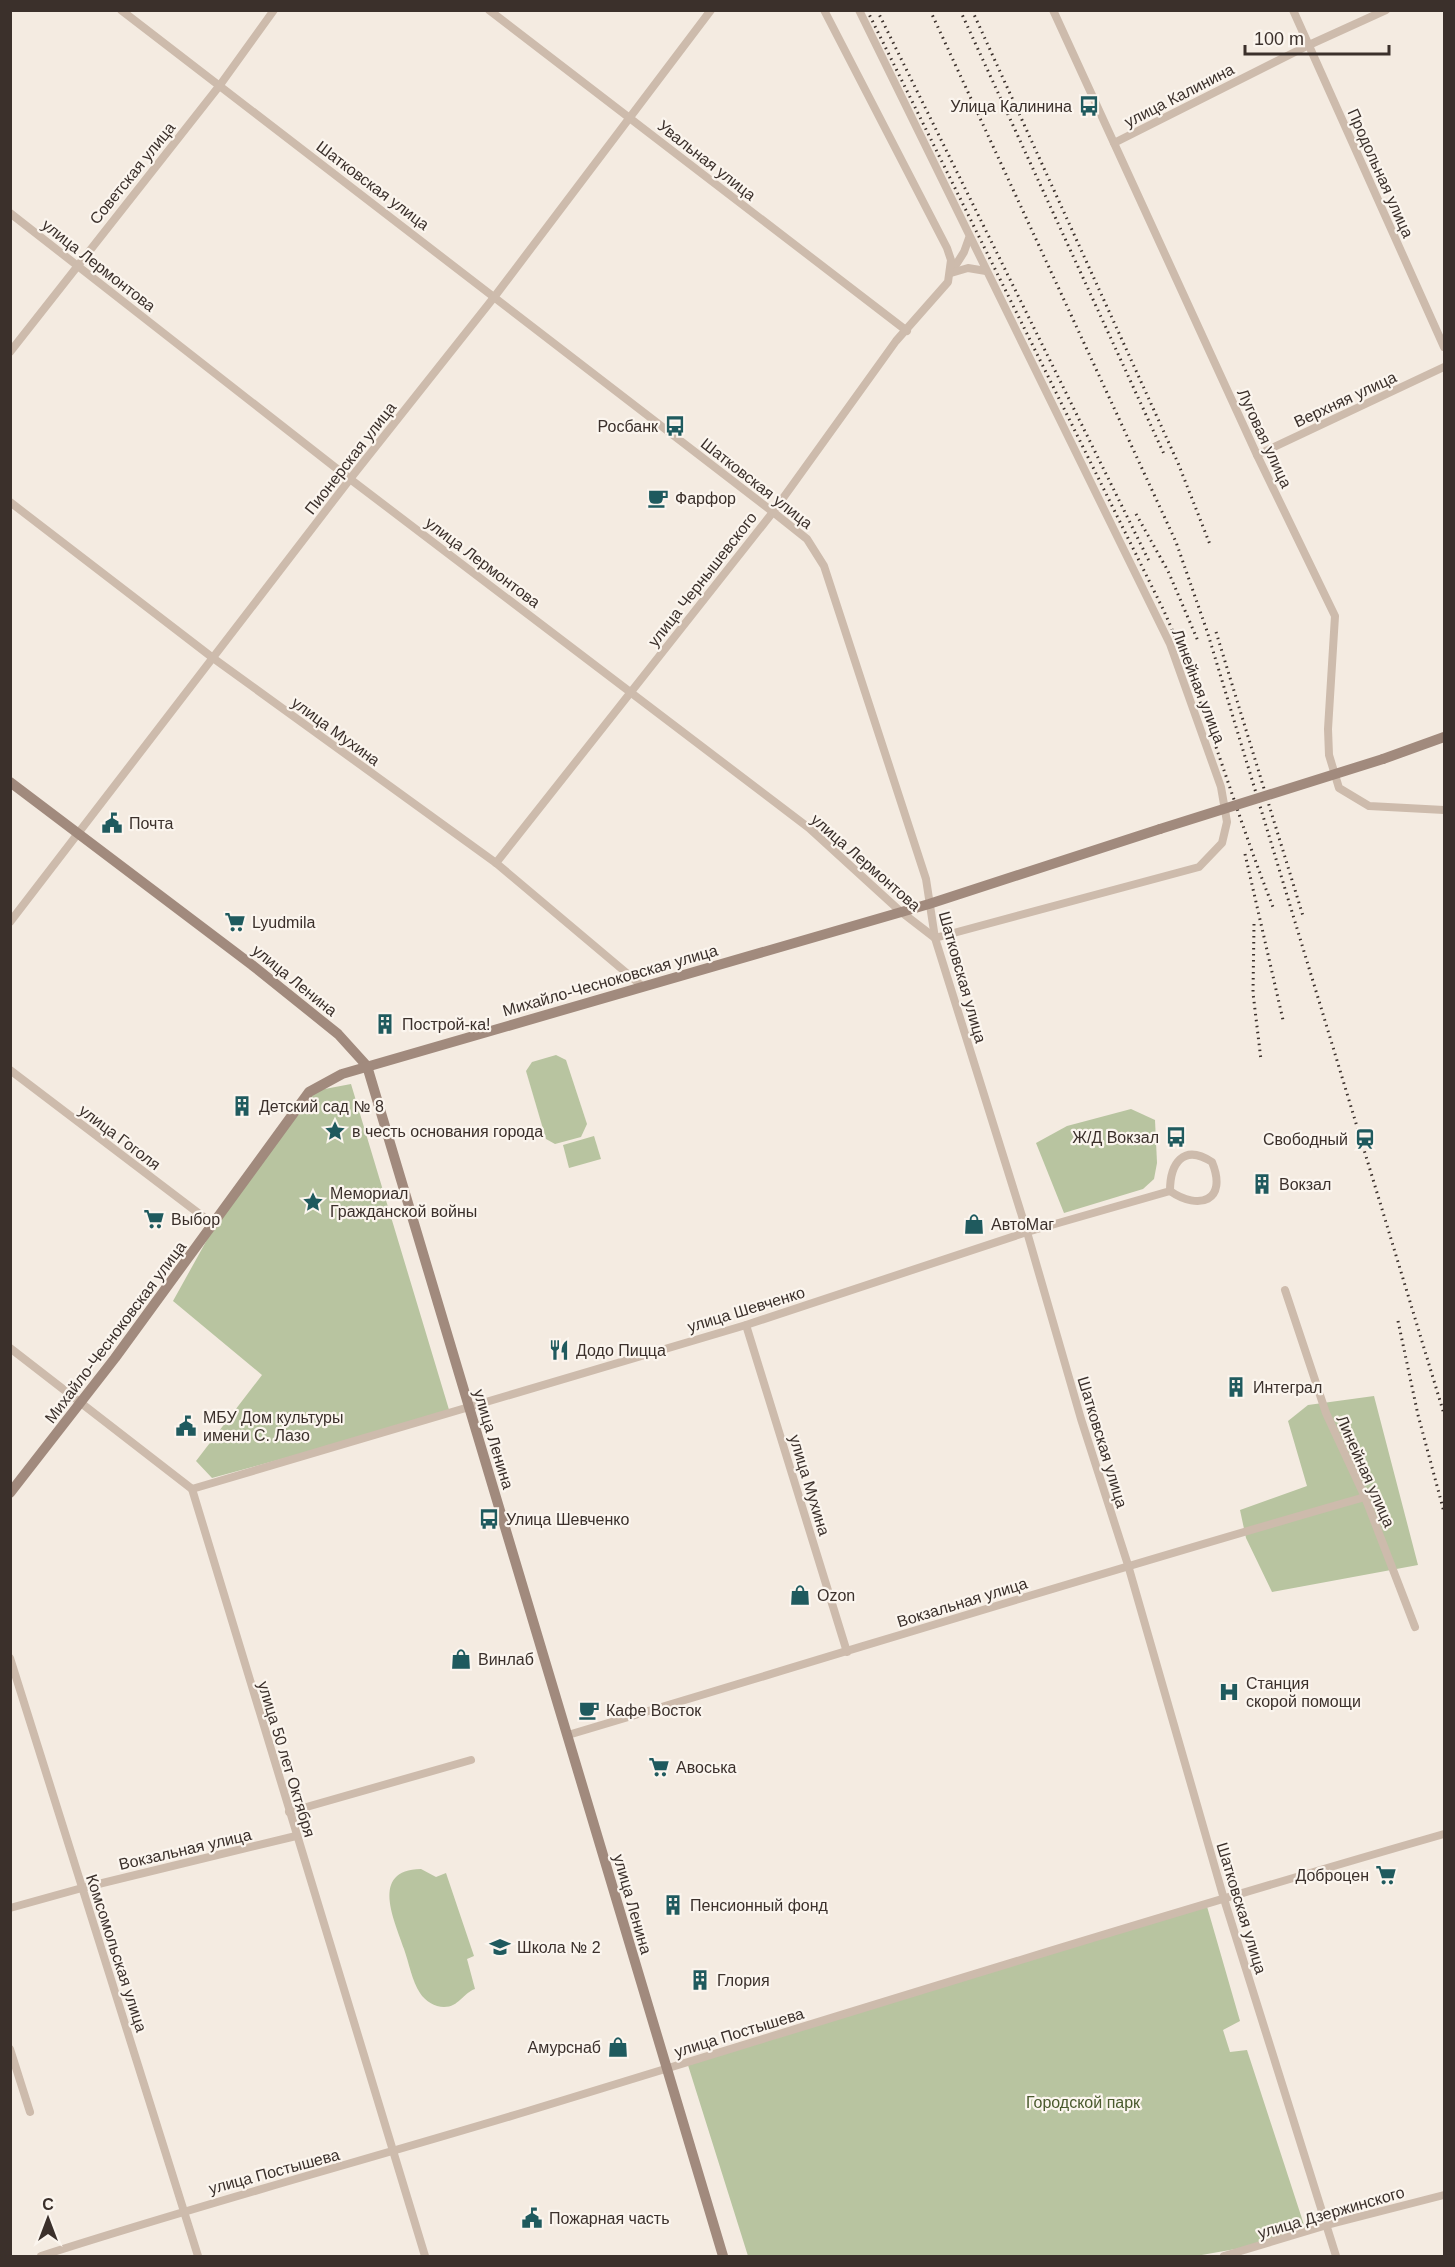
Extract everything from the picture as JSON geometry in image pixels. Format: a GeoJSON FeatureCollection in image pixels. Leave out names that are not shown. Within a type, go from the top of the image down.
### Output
{"type":"FeatureCollection","features":[{"type":"Feature","properties":{"kind":"main road","name":"Михайло-Чесноковская улица"},"geometry":{"type":"LineString","coordinates":[[10,1493],[82,1402],[214,1225],[309,1092],[342,1074],[929,904],[1383,759],[1444,737]]}},
{"type":"Feature","properties":{"kind":"main road","name":"улица Ленина"},"geometry":{"type":"LineString","coordinates":[[10,782],[312,1013],[338,1034],[367,1066],[723,2256]]}},
{"type":"Feature","properties":{"kind":"street","name":"Шатковская улица"},"geometry":{"type":"LineString","coordinates":[[121,10],[773,512],[807,539],[824,566],[926,879],[935,938],[1027,1232],[1081,1419],[1128,1564],[1224,1899],[1336,2256]]}},
{"type":"Feature","properties":{"kind":"street","name":"Советская улица"},"geometry":{"type":"LineString","coordinates":[[10,352],[220,85],[274,10]]}},
{"type":"Feature","properties":{"kind":"street","name":"Увальная улица"},"geometry":{"type":"LineString","coordinates":[[489,10],[907,331]]}},
{"type":"Feature","properties":{"kind":"street","name":"Пионерская улица"},"geometry":{"type":"LineString","coordinates":[[10,922],[80,835],[350,479],[495,296],[711,10]]}},
{"type":"Feature","properties":{"kind":"street"},"geometry":{"type":"LineString","coordinates":[[824,10],[946,248],[951,260],[951,273],[968,268],[986,271]]}},
{"type":"Feature","properties":{"kind":"street","name":"Линейная улица"},"geometry":{"type":"LineString","coordinates":[[859,10],[1170,644],[1221,787],[1227,822],[1222,843],[1198,867],[935,938]]}},
{"type":"Feature","properties":{"kind":"street","name":"Луговая улица"},"geometry":{"type":"LineString","coordinates":[[1053,10],[1257,455],[1335,616],[1329,755],[1339,788],[1369,806],[1444,810]]}},
{"type":"Feature","properties":{"kind":"street","name":"Продольная улица"},"geometry":{"type":"LineString","coordinates":[[1293,10],[1444,347]]}},
{"type":"Feature","properties":{"kind":"street","name":"улица Калинина"},"geometry":{"type":"LineString","coordinates":[[1114,143],[1309,45],[1386,10]]}},
{"type":"Feature","properties":{"kind":"street","name":"улица Лермонтова"},"geometry":{"type":"LineString","coordinates":[[10,213],[350,479],[809,828],[900,911],[935,938]]}},
{"type":"Feature","properties":{"kind":"street","name":"улица Чернышевского"},"geometry":{"type":"LineString","coordinates":[[496,863],[773,512],[896,341],[948,282],[969,238]]}},
{"type":"Feature","properties":{"kind":"street","name":"Верхняя улица"},"geometry":{"type":"LineString","coordinates":[[1257,455],[1444,367]]}},
{"type":"Feature","properties":{"kind":"street","name":"улица Мухина"},"geometry":{"type":"LineString","coordinates":[[10,502],[213,658],[496,863],[642,986]]}},
{"type":"Feature","properties":{"kind":"street","name":"улица Гоголя"},"geometry":{"type":"LineString","coordinates":[[10,1070],[214,1225]]}},
{"type":"Feature","properties":{"kind":"street"},"geometry":{"type":"LineString","coordinates":[[1189,1155],[1204,1157],[1212,1162],[1217,1184],[1215,1194],[1208,1200],[1187,1200],[1170,1191],[1171,1169],[1177,1160],[1189,1155]]}},
{"type":"Feature","properties":{"kind":"street","name":"улица Шевченко"},"geometry":{"type":"LineString","coordinates":[[192,1489],[746,1324],[1027,1232],[1170,1191]]}},
{"type":"Feature","properties":{"kind":"street","name":"Линейная улица"},"geometry":{"type":"LineString","coordinates":[[1284,1290],[1326,1413],[1365,1497],[1415,1627]]}},
{"type":"Feature","properties":{"kind":"street","name":"улица Мухина"},"geometry":{"type":"LineString","coordinates":[[746,1324],[847,1652]]}},
{"type":"Feature","properties":{"kind":"street"},"geometry":{"type":"LineString","coordinates":[[10,1348],[192,1489]]}},
{"type":"Feature","properties":{"kind":"street","name":"улица 50 лет Октября"},"geometry":{"type":"LineString","coordinates":[[192,1489],[425,2256]]}},
{"type":"Feature","properties":{"kind":"street","name":"Вокзальная улица"},"geometry":{"type":"LineString","coordinates":[[568,1735],[847,1652],[1128,1564],[1365,1497]]}},
{"type":"Feature","properties":{"kind":"street","name":"Комсомольская улица"},"geometry":{"type":"LineString","coordinates":[[10,1658],[198,2256]]}},
{"type":"Feature","properties":{"kind":"street"},"geometry":{"type":"LineString","coordinates":[[289,1812],[471,1760]]}},
{"type":"Feature","properties":{"kind":"street","name":"улица Постышева"},"geometry":{"type":"LineString","coordinates":[[41,2256],[184,2210],[394,2152],[1183,1910],[1444,1834]]}},
{"type":"Feature","properties":{"kind":"street","name":"Вокзальная улица"},"geometry":{"type":"LineString","coordinates":[[10,1908],[82,1888],[296,1836]]}},
{"type":"Feature","properties":{"kind":"street"},"geometry":{"type":"LineString","coordinates":[[10,2049],[30,2112]]}},
{"type":"Feature","properties":{"kind":"street","name":"улица Дзержинского"},"geometry":{"type":"LineString","coordinates":[[1224,2256],[1327,2225],[1444,2195]]}},
{"type":"Feature","properties":{"kind":"green space"},"geometry":{"type":"Polygon","coordinates":[[[556,1055],[566,1060],[587,1124],[581,1137],[555,1144],[546,1139],[526,1071],[532,1062],[556,1055]]]}},
{"type":"Feature","properties":{"kind":"green space"},"geometry":{"type":"Polygon","coordinates":[[[351,1084],[450,1413],[212,1478],[196,1461],[262,1375],[173,1301],[223,1211],[309,1092],[351,1084]]]}},
{"type":"Feature","properties":{"kind":"green space"},"geometry":{"type":"Polygon","coordinates":[[[1131,1109],[1155,1120],[1157,1163],[1154,1179],[1143,1189],[1064,1213],[1036,1143],[1067,1126],[1131,1109]]]}},
{"type":"Feature","properties":{"kind":"green space"},"geometry":{"type":"Polygon","coordinates":[[[594,1136],[601,1159],[569,1168],[563,1145],[594,1136]]]}},
{"type":"Feature","properties":{"kind":"green space"},"geometry":{"type":"Polygon","coordinates":[[[1374,1396],[1418,1565],[1272,1592],[1246,1538],[1240,1510],[1307,1486],[1288,1421],[1308,1405],[1374,1396]]]}},
{"type":"Feature","properties":{"kind":"green space"},"geometry":{"type":"Polygon","coordinates":[[[421,1869],[436,1877],[446,1873],[474,1956],[467,1959],[475,1989],[449,2006],[434,2005],[420,1993],[392,1912],[390,1887],[395,1878],[405,1872],[421,1869]]]}},
{"type":"Feature","properties":{"kind":"green space","name":"Городской парк"},"geometry":{"type":"Polygon","coordinates":[[[1206,1903],[1240,2021],[1223,2030],[1230,2052],[1247,2050],[1306,2231],[1264,2244],[1196,2256],[748,2256],[687,2062],[1206,1903]]]}},
{"type":"Feature","properties":{"kind":"railway"},"geometry":{"type":"LineString","coordinates":[[867,10],[1164,611],[1194,684],[1273,907]]}},
{"type":"Feature","properties":{"kind":"railway"},"geometry":{"type":"LineString","coordinates":[[877,10],[1150,563]]}},
{"type":"Feature","properties":{"kind":"railway"},"geometry":{"type":"LineString","coordinates":[[930,10],[1176,542],[1207,631],[1444,1414]]}},
{"type":"Feature","properties":{"kind":"railway"},"geometry":{"type":"LineString","coordinates":[[960,10],[1164,454]]}},
{"type":"Feature","properties":{"kind":"railway"},"geometry":{"type":"LineString","coordinates":[[972,10],[1178,463],[1211,547]]}},
{"type":"Feature","properties":{"kind":"railway"},"geometry":{"type":"LineString","coordinates":[[1136,514],[1168,571],[1198,641]]}},
{"type":"Feature","properties":{"kind":"railway"},"geometry":{"type":"LineString","coordinates":[[1216,632],[1303,916]]}},
{"type":"Feature","properties":{"kind":"railway"},"geometry":{"type":"LineString","coordinates":[[1245,854],[1283,1020]]}},
{"type":"Feature","properties":{"kind":"railway"},"geometry":{"type":"LineString","coordinates":[[1254,924],[1253,993],[1261,1060]]}},
{"type":"Feature","properties":{"kind":"railway"},"geometry":{"type":"LineString","coordinates":[[1398,1321],[1418,1415],[1444,1512]]}},
{"type":"Feature","properties":{"kind":"place","name":"Улица Калинина"},"geometry":{"type":"Point","coordinates":[1089,106]}},
{"type":"Feature","properties":{"kind":"place","name":"Росбанк"},"geometry":{"type":"Point","coordinates":[675,426]}},
{"type":"Feature","properties":{"kind":"place","name":"Фарфор"},"geometry":{"type":"Point","coordinates":[658,498]}},
{"type":"Feature","properties":{"kind":"place","name":"Почта"},"geometry":{"type":"Point","coordinates":[112,823]}},
{"type":"Feature","properties":{"kind":"place","name":"Lyudmila"},"geometry":{"type":"Point","coordinates":[235,922]}},
{"type":"Feature","properties":{"kind":"place","name":"Построй-ка!"},"geometry":{"type":"Point","coordinates":[385,1024]}},
{"type":"Feature","properties":{"kind":"place","name":"Детский сад № 8"},"geometry":{"type":"Point","coordinates":[242,1106]}},
{"type":"Feature","properties":{"kind":"place","name":"в честь основания города"},"geometry":{"type":"Point","coordinates":[335,1131]}},
{"type":"Feature","properties":{"kind":"place","name":"Ж/Д Вокзал"},"geometry":{"type":"Point","coordinates":[1176,1137]}},
{"type":"Feature","properties":{"kind":"place","name":"Свободный"},"geometry":{"type":"Point","coordinates":[1365,1139]}},
{"type":"Feature","properties":{"kind":"place","name":"Вокзал"},"geometry":{"type":"Point","coordinates":[1262,1184]}},
{"type":"Feature","properties":{"kind":"place","name":"Мемориал Гражданской войны"},"geometry":{"type":"Point","coordinates":[313,1202]}},
{"type":"Feature","properties":{"kind":"place","name":"Выбор"},"geometry":{"type":"Point","coordinates":[154,1219]}},
{"type":"Feature","properties":{"kind":"place","name":"АвтоМаг"},"geometry":{"type":"Point","coordinates":[974,1224]}},
{"type":"Feature","properties":{"kind":"place","name":"Додо Пицца"},"geometry":{"type":"Point","coordinates":[559,1350]}},
{"type":"Feature","properties":{"kind":"place","name":"Интеграл"},"geometry":{"type":"Point","coordinates":[1236,1387]}},
{"type":"Feature","properties":{"kind":"place","name":"МБУ Дом культуры имени С. Лазо"},"geometry":{"type":"Point","coordinates":[186,1426]}},
{"type":"Feature","properties":{"kind":"place","name":"Улица Шевченко"},"geometry":{"type":"Point","coordinates":[489,1519]}},
{"type":"Feature","properties":{"kind":"place","name":"Ozon"},"geometry":{"type":"Point","coordinates":[800,1595]}},
{"type":"Feature","properties":{"kind":"place","name":"Винлаб"},"geometry":{"type":"Point","coordinates":[461,1659]}},
{"type":"Feature","properties":{"kind":"place","name":"Станция скорой помощи"},"geometry":{"type":"Point","coordinates":[1229,1692]}},
{"type":"Feature","properties":{"kind":"place","name":"Кафе Восток"},"geometry":{"type":"Point","coordinates":[589,1710]}},
{"type":"Feature","properties":{"kind":"place","name":"Авоська"},"geometry":{"type":"Point","coordinates":[659,1767]}},
{"type":"Feature","properties":{"kind":"place","name":"Доброцен"},"geometry":{"type":"Point","coordinates":[1386,1875]}},
{"type":"Feature","properties":{"kind":"place","name":"Пенсионный фонд"},"geometry":{"type":"Point","coordinates":[673,1905]}},
{"type":"Feature","properties":{"kind":"place","name":"Школа № 2"},"geometry":{"type":"Point","coordinates":[500,1947]}},
{"type":"Feature","properties":{"kind":"place","name":"Глория"},"geometry":{"type":"Point","coordinates":[700,1980]}},
{"type":"Feature","properties":{"kind":"place","name":"Амурснаб"},"geometry":{"type":"Point","coordinates":[618,2047]}},
{"type":"Feature","properties":{"kind":"place","name":"Пожарная часть"},"geometry":{"type":"Point","coordinates":[532,2218]}}]}
